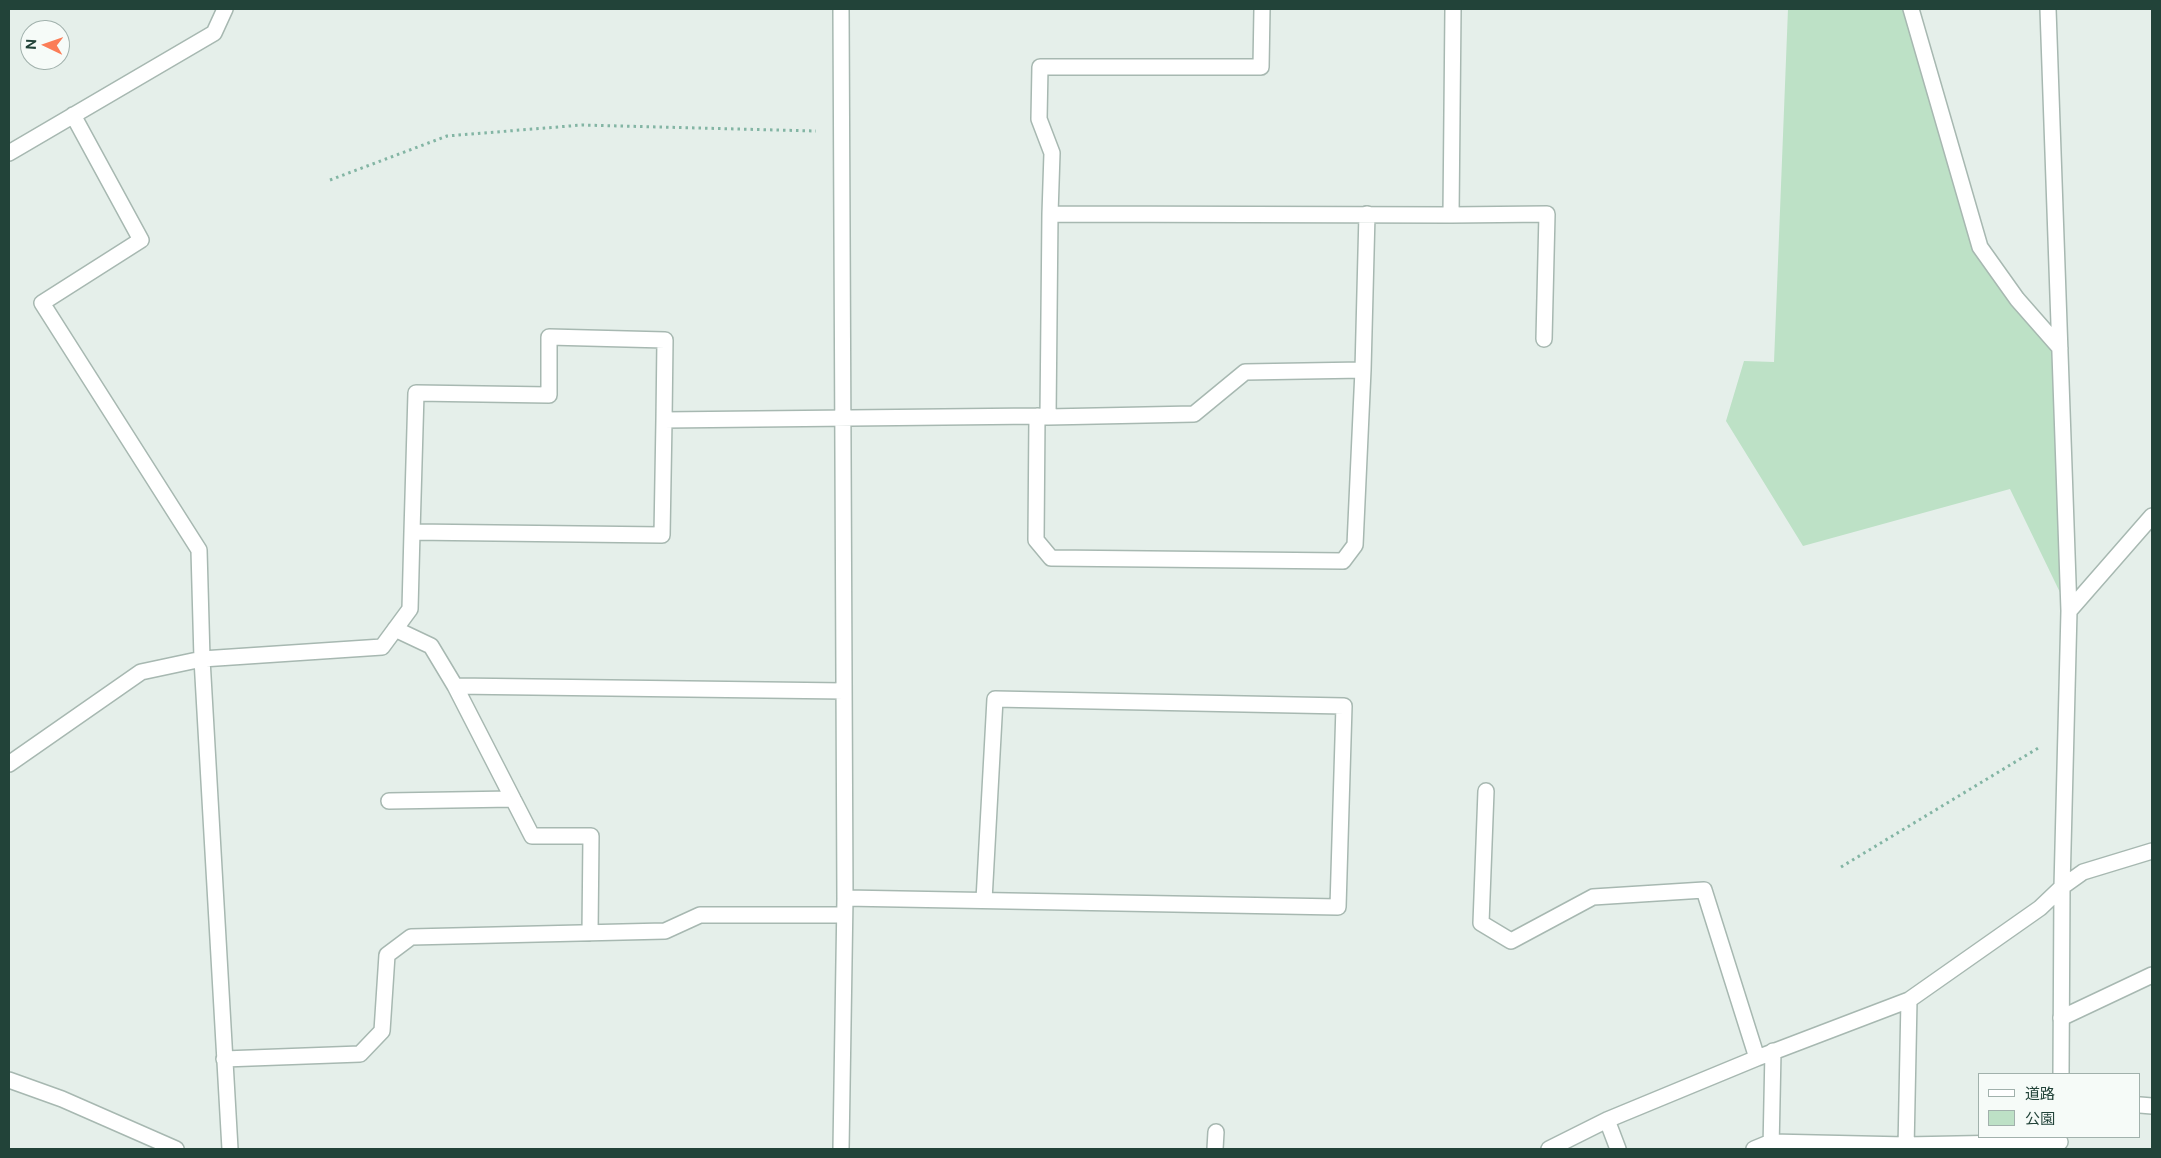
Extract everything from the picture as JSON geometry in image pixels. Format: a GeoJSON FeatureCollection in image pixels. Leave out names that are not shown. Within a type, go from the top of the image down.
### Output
{"type":"FeatureCollection","features":[{"type":"Feature","properties":{"kind":"street"},"geometry":{"type":"LineString","coordinates":[[9,153],[214,32],[225,9]]}},
{"type":"Feature","properties":{"kind":"street"},"geometry":{"type":"LineString","coordinates":[[841,9],[845,898],[841,1149]]}},
{"type":"Feature","properties":{"kind":"street"},"geometry":{"type":"LineString","coordinates":[[1262,9],[1261,67],[1040,67],[1039,119],[1052,153],[1036,540],[1051,558],[1343,561],[1355,546],[1363,370],[1367,214]]}},
{"type":"Feature","properties":{"kind":"street"},"geometry":{"type":"LineString","coordinates":[[1452,215],[1454,9]]}},
{"type":"Feature","properties":{"kind":"street"},"geometry":{"type":"LineString","coordinates":[[1911,9],[1980,247],[2018,300],[2060,348]]}},
{"type":"Feature","properties":{"kind":"street"},"geometry":{"type":"LineString","coordinates":[[2048,9],[2069,611],[2062,887],[2061,1073]]}},
{"type":"Feature","properties":{"kind":"street"},"geometry":{"type":"LineString","coordinates":[[73,116],[141,240],[42,303],[199,550],[202,659],[230,1149]]}},
{"type":"Feature","properties":{"kind":"street"},"geometry":{"type":"LineString","coordinates":[[1050,214],[1547,214],[1544,339]]}},
{"type":"Feature","properties":{"kind":"street"},"geometry":{"type":"LineString","coordinates":[[9,764],[141,672],[202,659],[382,647],[410,609],[412,532],[416,393],[549,395],[549,337],[665,340],[662,535],[412,532]]}},
{"type":"Feature","properties":{"kind":"street"},"geometry":{"type":"LineString","coordinates":[[664,420],[842,420],[1194,414],[1245,372],[1363,370]]}},
{"type":"Feature","properties":{"kind":"street"},"geometry":{"type":"LineString","coordinates":[[2069,611],[2152,516]]}},
{"type":"Feature","properties":{"kind":"street"},"geometry":{"type":"LineString","coordinates":[[396,629],[431,646],[455,686],[532,836],[591,836],[590,933]]}},
{"type":"Feature","properties":{"kind":"street"},"geometry":{"type":"LineString","coordinates":[[455,686],[844,691]]}},
{"type":"Feature","properties":{"kind":"street"},"geometry":{"type":"LineString","coordinates":[[845,898],[1338,907],[1344,706],[995,699],[984,900]]}},
{"type":"Feature","properties":{"kind":"street"},"geometry":{"type":"LineString","coordinates":[[1486,791],[1481,923],[1510,941],[1593,898],[1704,890],[1757,1058]]}},
{"type":"Feature","properties":{"kind":"street"},"geometry":{"type":"LineString","coordinates":[[389,800],[513,799]]}},
{"type":"Feature","properties":{"kind":"street"},"geometry":{"type":"LineString","coordinates":[[1549,1149],[1607,1120],[1772,1051],[1908,1000],[2040,908],[2062,887],[2083,872],[2152,851]]}},
{"type":"Feature","properties":{"kind":"street"},"geometry":{"type":"LineString","coordinates":[[224,1059],[360,1054],[382,1031],[387,955],[411,938],[665,931],[700,915],[844,915]]}},
{"type":"Feature","properties":{"kind":"street"},"geometry":{"type":"LineString","coordinates":[[2061,1018],[2152,976]]}},
{"type":"Feature","properties":{"kind":"street"},"geometry":{"type":"LineString","coordinates":[[1906,1147],[1908,1000]]}},
{"type":"Feature","properties":{"kind":"street"},"geometry":{"type":"LineString","coordinates":[[1771,1145],[1772,1051]]}},
{"type":"Feature","properties":{"kind":"street"},"geometry":{"type":"LineString","coordinates":[[9,1080],[62,1099],[143,1143],[176,1149]]}},
{"type":"Feature","properties":{"kind":"street"},"geometry":{"type":"LineString","coordinates":[[1607,1120],[1618,1149]]}},
{"type":"Feature","properties":{"kind":"street"},"geometry":{"type":"LineString","coordinates":[[1216,1132],[1216,1149]]}},
{"type":"Feature","properties":{"kind":"street"},"geometry":{"type":"LineString","coordinates":[[1754,1149],[1771,1145],[1906,1147],[2060,1143]]}},
{"type":"Feature","properties":{"kind":"path"},"geometry":{"type":"LineString","coordinates":[[330,180],[447,136],[582,125],[842,131]]}},
{"type":"Feature","properties":{"kind":"path"},"geometry":{"type":"LineString","coordinates":[[1842,866],[2067,730]]}},
{"type":"Feature","properties":{"kind":"green space"},"geometry":{"type":"Polygon","coordinates":[[[1788,9],[1911,9],[1980,247],[2060,348],[2069,611],[2010,489],[1803,546],[1726,421],[1744,361],[1774,362],[1788,9]]]}}]}
